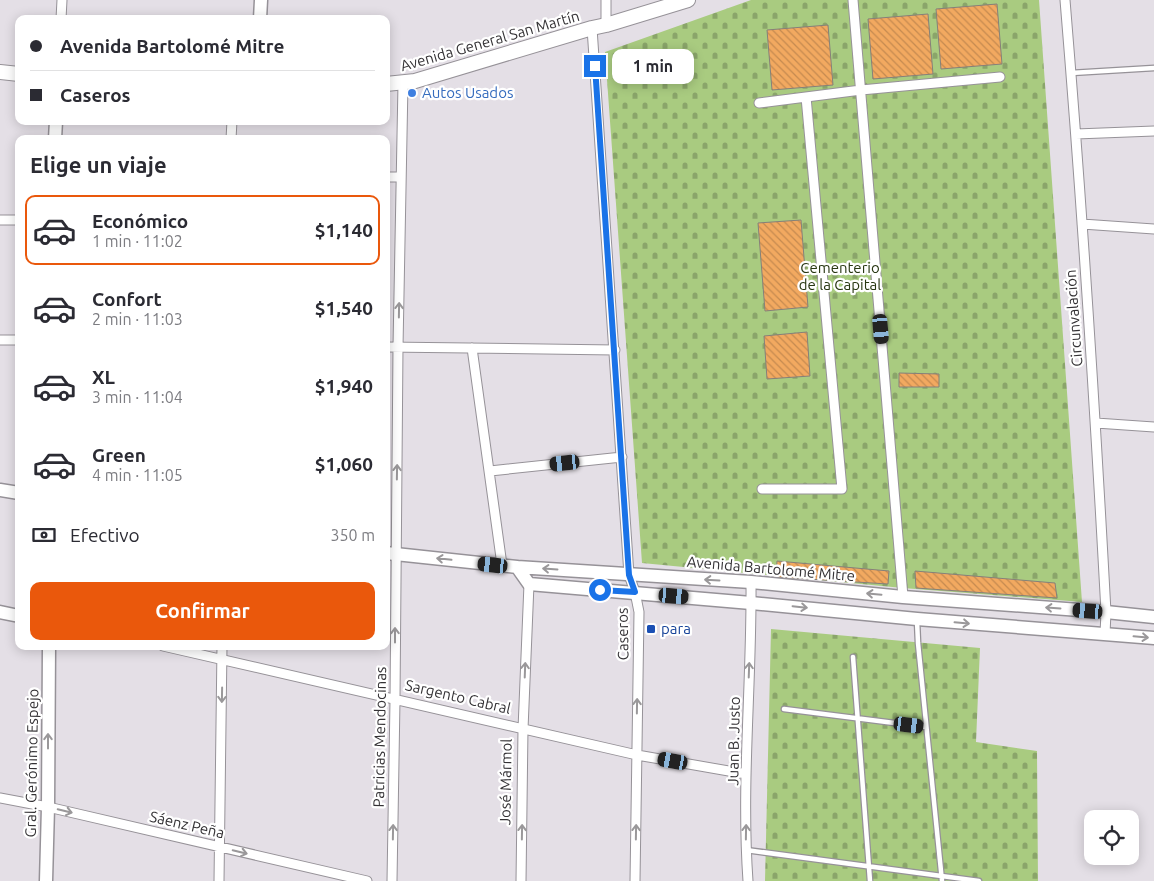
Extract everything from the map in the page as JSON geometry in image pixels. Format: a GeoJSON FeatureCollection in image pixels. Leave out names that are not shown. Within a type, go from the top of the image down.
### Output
{"type":"FeatureCollection","features":[{"type":"Feature","properties":{"kind":"main road","name":"Avenida General San Martín"},"geometry":{"type":"LineString","coordinates":[[390,84],[414,81],[688,0]]}},
{"type":"Feature","properties":{"kind":"main road"},"geometry":{"type":"LineString","coordinates":[[0,72],[15,74]]}},
{"type":"Feature","properties":{"kind":"street"},"geometry":{"type":"LineString","coordinates":[[61,15],[62,0]]}},
{"type":"Feature","properties":{"kind":"street"},"geometry":{"type":"LineString","coordinates":[[260,15],[261,0]]}},
{"type":"Feature","properties":{"kind":"street"},"geometry":{"type":"LineString","coordinates":[[606,0],[606,25]]}},
{"type":"Feature","properties":{"kind":"street"},"geometry":{"type":"LineString","coordinates":[[853,0],[903,597]]}},
{"type":"Feature","properties":{"kind":"street","name":"Circunvalación"},"geometry":{"type":"LineString","coordinates":[[1065,0],[1096,423],[1106,612],[1105,634]]}},
{"type":"Feature","properties":{"kind":"street","name":"Caseros"},"geometry":{"type":"LineString","coordinates":[[592,28],[629,575],[635,592],[638,612],[636,881]]}},
{"type":"Feature","properties":{"kind":"street"},"geometry":{"type":"LineString","coordinates":[[759,103],[861,90],[1000,78]]}},
{"type":"Feature","properties":{"kind":"street","name":"Patricias Mendocinas"},"geometry":{"type":"LineString","coordinates":[[392,881],[395,700],[391,553],[398,347],[403,83]]}},
{"type":"Feature","properties":{"kind":"street"},"geometry":{"type":"LineString","coordinates":[[762,489],[842,489],[806,97]]}},
{"type":"Feature","properties":{"kind":"street"},"geometry":{"type":"LineString","coordinates":[[1076,134],[1154,130]]}},
{"type":"Feature","properties":{"kind":"street"},"geometry":{"type":"LineString","coordinates":[[390,177],[401,177]]}},
{"type":"Feature","properties":{"kind":"street"},"geometry":{"type":"LineString","coordinates":[[0,220],[15,220]]}},
{"type":"Feature","properties":{"kind":"street"},"geometry":{"type":"LineString","coordinates":[[1082,224],[1154,229]]}},
{"type":"Feature","properties":{"kind":"street"},"geometry":{"type":"LineString","coordinates":[[0,340],[15,340]]}},
{"type":"Feature","properties":{"kind":"street"},"geometry":{"type":"LineString","coordinates":[[390,346],[615,350]]}},
{"type":"Feature","properties":{"kind":"street"},"geometry":{"type":"LineString","coordinates":[[472,348],[502,565]]}},
{"type":"Feature","properties":{"kind":"street"},"geometry":{"type":"LineString","coordinates":[[1096,423],[1154,427]]}},
{"type":"Feature","properties":{"kind":"street"},"geometry":{"type":"LineString","coordinates":[[490,471],[622,456]]}},
{"type":"Feature","properties":{"kind":"street"},"geometry":{"type":"LineString","coordinates":[[0,490],[15,492]]}},
{"type":"Feature","properties":{"kind":"street","name":"Avenida Bartolomé Mitre"},"geometry":{"type":"LineString","coordinates":[[391,553],[517,567],[751,582],[903,597],[1154,617]]}},
{"type":"Feature","properties":{"kind":"street"},"geometry":{"type":"LineString","coordinates":[[517,567],[529,584],[1154,638]]}},
{"type":"Feature","properties":{"kind":"street","name":"Juan B. Justo"},"geometry":{"type":"LineString","coordinates":[[748,881],[746,774],[751,582]]}},
{"type":"Feature","properties":{"kind":"street","name":"José Mármol"},"geometry":{"type":"LineString","coordinates":[[521,881],[523,729],[529,584]]}},
{"type":"Feature","properties":{"kind":"street"},"geometry":{"type":"LineString","coordinates":[[0,612],[15,615]]}},
{"type":"Feature","properties":{"kind":"street","name":"Gral. Gerónimo Espejo"},"geometry":{"type":"LineString","coordinates":[[46,881],[49,650]]}},
{"type":"Feature","properties":{"kind":"street","name":"Sargento Cabral"},"geometry":{"type":"LineString","coordinates":[[181,650],[637,755],[746,774]]}},
{"type":"Feature","properties":{"kind":"street"},"geometry":{"type":"LineString","coordinates":[[219,881],[222,650]]}},
{"type":"Feature","properties":{"kind":"street","name":"Sáenz Peña"},"geometry":{"type":"LineString","coordinates":[[0,798],[48,807],[367,881]]}},
{"type":"Feature","properties":{"kind":"lane"},"geometry":{"type":"LineString","coordinates":[[1071,73],[1154,68]]}},
{"type":"Feature","properties":{"kind":"lane"},"geometry":{"type":"LineString","coordinates":[[917,619],[942,878]]}},
{"type":"Feature","properties":{"kind":"lane"},"geometry":{"type":"LineString","coordinates":[[853,657],[870,881]]}},
{"type":"Feature","properties":{"kind":"lane"},"geometry":{"type":"LineString","coordinates":[[784,709],[926,727]]}},
{"type":"Feature","properties":{"kind":"lane"},"geometry":{"type":"LineString","coordinates":[[746,850],[942,878],[979,881]]}},
{"type":"Feature","properties":{"kind":"green space","name":"Cementerio de la Capital"},"geometry":{"type":"Polygon","coordinates":[[[751,0],[1039,0],[1082,602],[903,588],[642,563],[605,52],[751,0]]]}},
{"type":"Feature","properties":{"kind":"green space"},"geometry":{"type":"Polygon","coordinates":[[[771,629],[980,648],[976,742],[1037,751],[1038,881],[765,881],[771,629]]]}},
{"type":"Feature","properties":{"kind":"building"},"geometry":{"type":"Polygon","coordinates":[[[997,4],[1002,64],[941,69],[936,9],[997,4]]]}},
{"type":"Feature","properties":{"kind":"building"},"geometry":{"type":"Polygon","coordinates":[[[928,14],[933,74],[873,79],[868,19],[928,14]]]}},
{"type":"Feature","properties":{"kind":"building"},"geometry":{"type":"Polygon","coordinates":[[[828,25],[833,85],[772,90],[767,30],[828,25]]]}},
{"type":"Feature","properties":{"kind":"building"},"geometry":{"type":"Polygon","coordinates":[[[801,220],[808,307],[765,311],[758,223],[801,220]]]}},
{"type":"Feature","properties":{"kind":"building"},"geometry":{"type":"Polygon","coordinates":[[[807,332],[810,376],[767,379],[764,336],[807,332]]]}},
{"type":"Feature","properties":{"kind":"building"},"geometry":{"type":"Polygon","coordinates":[[[899,373],[939,374],[939,387],[899,387],[899,373]]]}},
{"type":"Feature","properties":{"kind":"building"},"geometry":{"type":"Polygon","coordinates":[[[777,561],[889,571],[888,584],[776,577],[777,561]]]}},
{"type":"Feature","properties":{"kind":"building"},"geometry":{"type":"Polygon","coordinates":[[[915,571],[1055,583],[1057,598],[916,588],[915,571]]]}},
{"type":"Feature","properties":{"kind":"place","name":"Autos Usados"},"geometry":{"type":"Point","coordinates":[412,93]}},
{"type":"Feature","properties":{"kind":"place","name":"para"},"geometry":{"type":"Point","coordinates":[651,629]}},
{"type":"Feature","properties":{"kind":"route"},"geometry":{"type":"LineString","coordinates":[[595,66],[629,575],[635,592],[600,590]]}}]}
